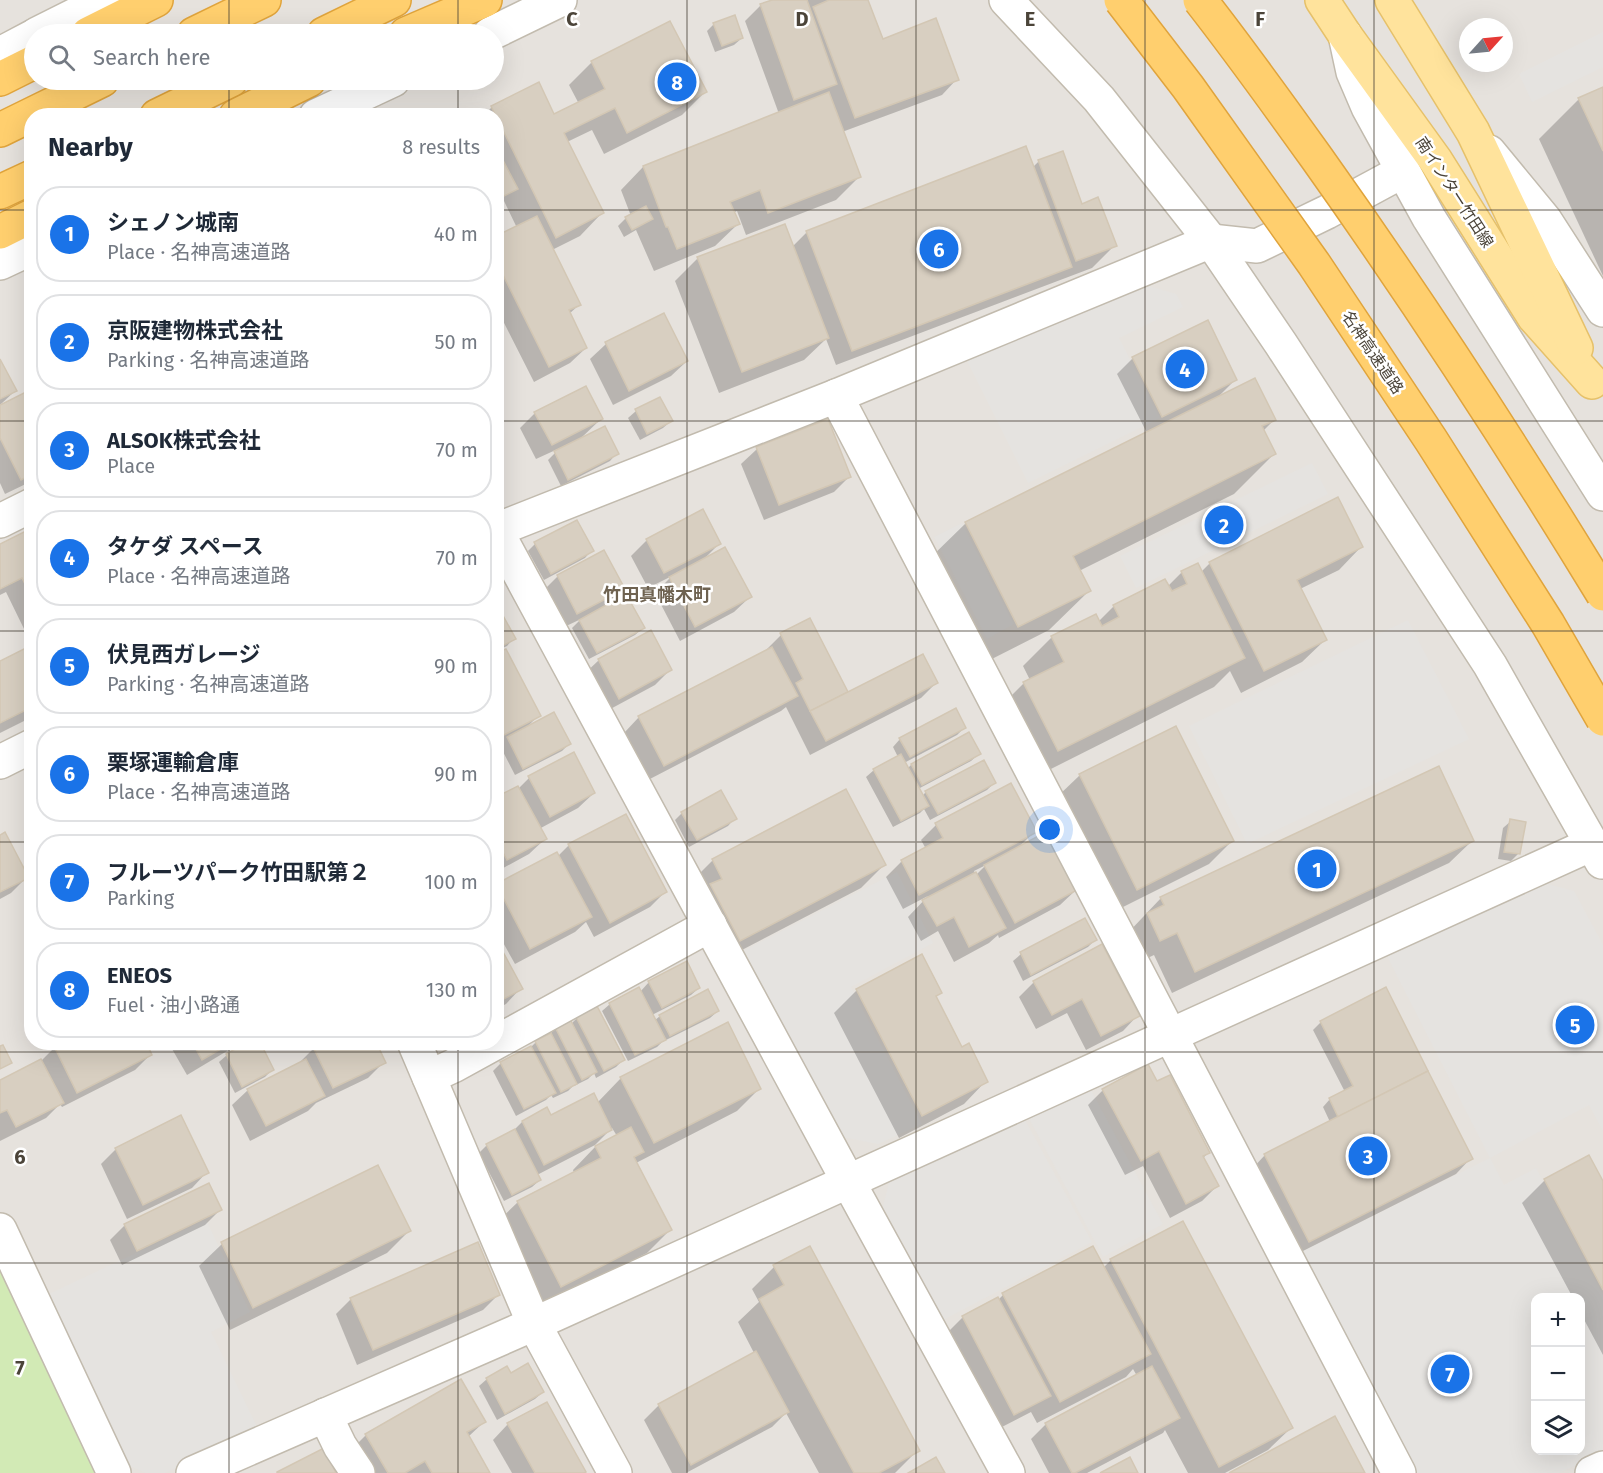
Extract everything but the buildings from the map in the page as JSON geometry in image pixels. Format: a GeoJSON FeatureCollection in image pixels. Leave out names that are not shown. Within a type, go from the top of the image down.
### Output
{"type":"FeatureCollection","features":[{"type":"Feature","properties":{"kind":"highway"},"geometry":{"type":"LineString","coordinates":[[108,24],[156,0]]}},
{"type":"Feature","properties":{"kind":"highway"},"geometry":{"type":"LineString","coordinates":[[215,24],[264,0]]}},
{"type":"Feature","properties":{"kind":"highway"},"geometry":{"type":"LineString","coordinates":[[345,24],[394,0]]}},
{"type":"Feature","properties":{"kind":"highway"},"geometry":{"type":"LineString","coordinates":[[429,24],[485,0]]}},
{"type":"Feature","properties":{"kind":"highway","name":"名神高速道路"},"geometry":{"type":"LineString","coordinates":[[1121,0],[1188,87],[1314,264],[1431,440],[1548,624],[1603,719]]}},
{"type":"Feature","properties":{"kind":"highway"},"geometry":{"type":"LineString","coordinates":[[1200,0],[1241,53],[1372,236],[1491,416],[1603,594]]}},
{"type":"Feature","properties":{"kind":"highway"},"geometry":{"type":"LineString","coordinates":[[0,79],[24,67]]}},
{"type":"Feature","properties":{"kind":"highway"},"geometry":{"type":"LineString","coordinates":[[45,108],[82,90]]}},
{"type":"Feature","properties":{"kind":"highway"},"geometry":{"type":"LineString","coordinates":[[174,108],[211,90]]}},
{"type":"Feature","properties":{"kind":"highway"},"geometry":{"type":"LineString","coordinates":[[252,108],[289,90]]}},
{"type":"Feature","properties":{"kind":"highway"},"geometry":{"type":"LineString","coordinates":[[0,130],[24,118]]}},
{"type":"Feature","properties":{"kind":"highway"},"geometry":{"type":"LineString","coordinates":[[0,192],[24,181]]}},
{"type":"Feature","properties":{"kind":"highway"},"geometry":{"type":"LineString","coordinates":[[0,232],[24,220]]}},
{"type":"Feature","properties":{"kind":"main road","name":"南インター竹田線"},"geometry":{"type":"LineString","coordinates":[[1322,0],[1436,161],[1534,317],[1597,391]]}},
{"type":"Feature","properties":{"kind":"main road","name":"南インター竹田線"},"geometry":{"type":"LineString","coordinates":[[1392,0],[1473,132],[1597,391]]}},
{"type":"Feature","properties":{"kind":"street"},"geometry":{"type":"LineString","coordinates":[[58,24],[105,0]]}},
{"type":"Feature","properties":{"kind":"street"},"geometry":{"type":"LineString","coordinates":[[504,27],[560,0]]}},
{"type":"Feature","properties":{"kind":"street"},"geometry":{"type":"LineString","coordinates":[[193,1473],[534,1324],[1169,1035],[1597,854],[1490,665],[1281,344],[1211,241],[1099,99],[1006,0]]}},
{"type":"Feature","properties":{"kind":"street"},"geometry":{"type":"LineString","coordinates":[[1345,35],[1353,72],[1368,107],[1429,218],[1603,494]]}},
{"type":"Feature","properties":{"kind":"street"},"geometry":{"type":"LineString","coordinates":[[0,54],[24,41]]}},
{"type":"Feature","properties":{"kind":"street"},"geometry":{"type":"LineString","coordinates":[[333,108],[372,90]]}},
{"type":"Feature","properties":{"kind":"street"},"geometry":{"type":"LineString","coordinates":[[1473,132],[1545,220],[1603,310]]}},
{"type":"Feature","properties":{"kind":"street"},"geometry":{"type":"LineString","coordinates":[[504,527],[836,396],[1211,241],[1257,246],[1403,171]]}},
{"type":"Feature","properties":{"kind":"street"},"geometry":{"type":"LineString","coordinates":[[0,263],[24,252]]}},
{"type":"Feature","properties":{"kind":"street"},"geometry":{"type":"LineString","coordinates":[[836,396],[1399,1473]]}},
{"type":"Feature","properties":{"kind":"street"},"geometry":{"type":"LineString","coordinates":[[0,521],[24,509]]}},
{"type":"Feature","properties":{"kind":"street"},"geometry":{"type":"LineString","coordinates":[[504,545],[1008,1473]]}},
{"type":"Feature","properties":{"kind":"street"},"geometry":{"type":"LineString","coordinates":[[0,762],[24,750]]}},
{"type":"Feature","properties":{"kind":"street"},"geometry":{"type":"LineString","coordinates":[[504,1038],[710,926]]}},
{"type":"Feature","properties":{"kind":"street"},"geometry":{"type":"LineString","coordinates":[[417,1050],[534,1324],[615,1473]]}},
{"type":"Feature","properties":{"kind":"street"},"geometry":{"type":"LineString","coordinates":[[429,1077],[482,1050]]}},
{"type":"Feature","properties":{"kind":"street"},"geometry":{"type":"LineString","coordinates":[[0,1230],[114,1473]]}},
{"type":"Feature","properties":{"kind":"street"},"geometry":{"type":"LineString","coordinates":[[325,1415],[340,1446],[358,1473]]}},
{"type":"Feature","properties":{"kind":"street"},"geometry":{"type":"LineString","coordinates":[[1592,1473],[1603,1468]]}},
{"type":"Feature","properties":{"kind":"shaded area"},"geometry":{"type":"Polygon","coordinates":[[[0,0],[1603,0],[1603,1473],[0,1473],[0,0]]]}},
{"type":"Feature","properties":{"kind":"shaded area"},"geometry":{"type":"Polygon","coordinates":[[[1603,32],[1603,67],[1532,102],[1519,74],[1603,32]]]}},
{"type":"Feature","properties":{"kind":"shaded area"},"geometry":{"type":"Polygon","coordinates":[[[1145,285],[1176,294],[1183,307],[1119,338],[1160,418],[1028,483],[965,357],[1145,285]]]}},
{"type":"Feature","properties":{"kind":"shaded area"},"geometry":{"type":"Polygon","coordinates":[[[1312,463],[1328,494],[1136,588],[1120,556],[1312,463]]]}},
{"type":"Feature","properties":{"kind":"shaded area"},"geometry":{"type":"Polygon","coordinates":[[[962,523],[1014,624],[987,639],[934,537],[962,523]]]}},
{"type":"Feature","properties":{"kind":"shaded area"},"geometry":{"type":"Polygon","coordinates":[[[1408,620],[1469,739],[1247,844],[1189,726],[1408,620]]]}},
{"type":"Feature","properties":{"kind":"shaded area"},"geometry":{"type":"Polygon","coordinates":[[[897,872],[933,943],[851,987],[922,1124],[878,1144],[842,1137],[743,951],[897,872]]]}},
{"type":"Feature","properties":{"kind":"shaded area"},"geometry":{"type":"Polygon","coordinates":[[[1540,882],[1574,891],[1603,945],[1603,1131],[1589,1105],[1490,1158],[1385,952],[1540,882]]]}},
{"type":"Feature","properties":{"kind":"shaded area"},"geometry":{"type":"Polygon","coordinates":[[[1089,1086],[1163,1224],[1103,1257],[1027,1115],[1089,1086]]]}},
{"type":"Feature","properties":{"kind":"shaded area"},"geometry":{"type":"Polygon","coordinates":[[[1024,1118],[1092,1242],[943,1320],[883,1207],[890,1178],[1024,1118]]]}},
{"type":"Feature","properties":{"kind":"shaded area"},"geometry":{"type":"Polygon","coordinates":[[[1490,1158],[1504,1185],[1536,1168],[1603,1295],[1603,1452],[1559,1473],[1416,1473],[1301,1252],[1490,1158]]]}},
{"type":"Feature","properties":{"kind":"shaded area"},"geometry":{"type":"Polygon","coordinates":[[[206,1220],[250,1312],[211,1332],[258,1429],[165,1473],[146,1473],[130,1466],[49,1294],[206,1220]]]}},
{"type":"Feature","properties":{"kind":"green space"},"geometry":{"type":"Polygon","coordinates":[[[0,1269],[99,1471],[98,1473],[0,1473],[0,1269]]]}},
{"type":"Feature","properties":{"kind":"place","name":"ENEOS"},"geometry":{"type":"Point","coordinates":[677,82]}},
{"type":"Feature","properties":{"kind":"place","name":"栗塚運輸倉庫"},"geometry":{"type":"Point","coordinates":[939,249]}},
{"type":"Feature","properties":{"kind":"place","name":"タケダ スペース"},"geometry":{"type":"Point","coordinates":[1185,369]}},
{"type":"Feature","properties":{"kind":"place","name":"京阪建物株式会社"},"geometry":{"type":"Point","coordinates":[1224,525]}},
{"type":"Feature","properties":{"kind":"place","name":"シェノン城南"},"geometry":{"type":"Point","coordinates":[1317,869]}},
{"type":"Feature","properties":{"kind":"place","name":"伏見西ガレージ"},"geometry":{"type":"Point","coordinates":[1575,1025]}},
{"type":"Feature","properties":{"kind":"place","name":"ALSOK株式会社"},"geometry":{"type":"Point","coordinates":[1368,1156]}},
{"type":"Feature","properties":{"kind":"place","name":"フルーツパーク竹田駅第２"},"geometry":{"type":"Point","coordinates":[1450,1374]}},
{"type":"Feature","properties":{"kind":"district","name":"竹田真幡木町"},"geometry":{"type":"Point","coordinates":[657,595]}}]}
